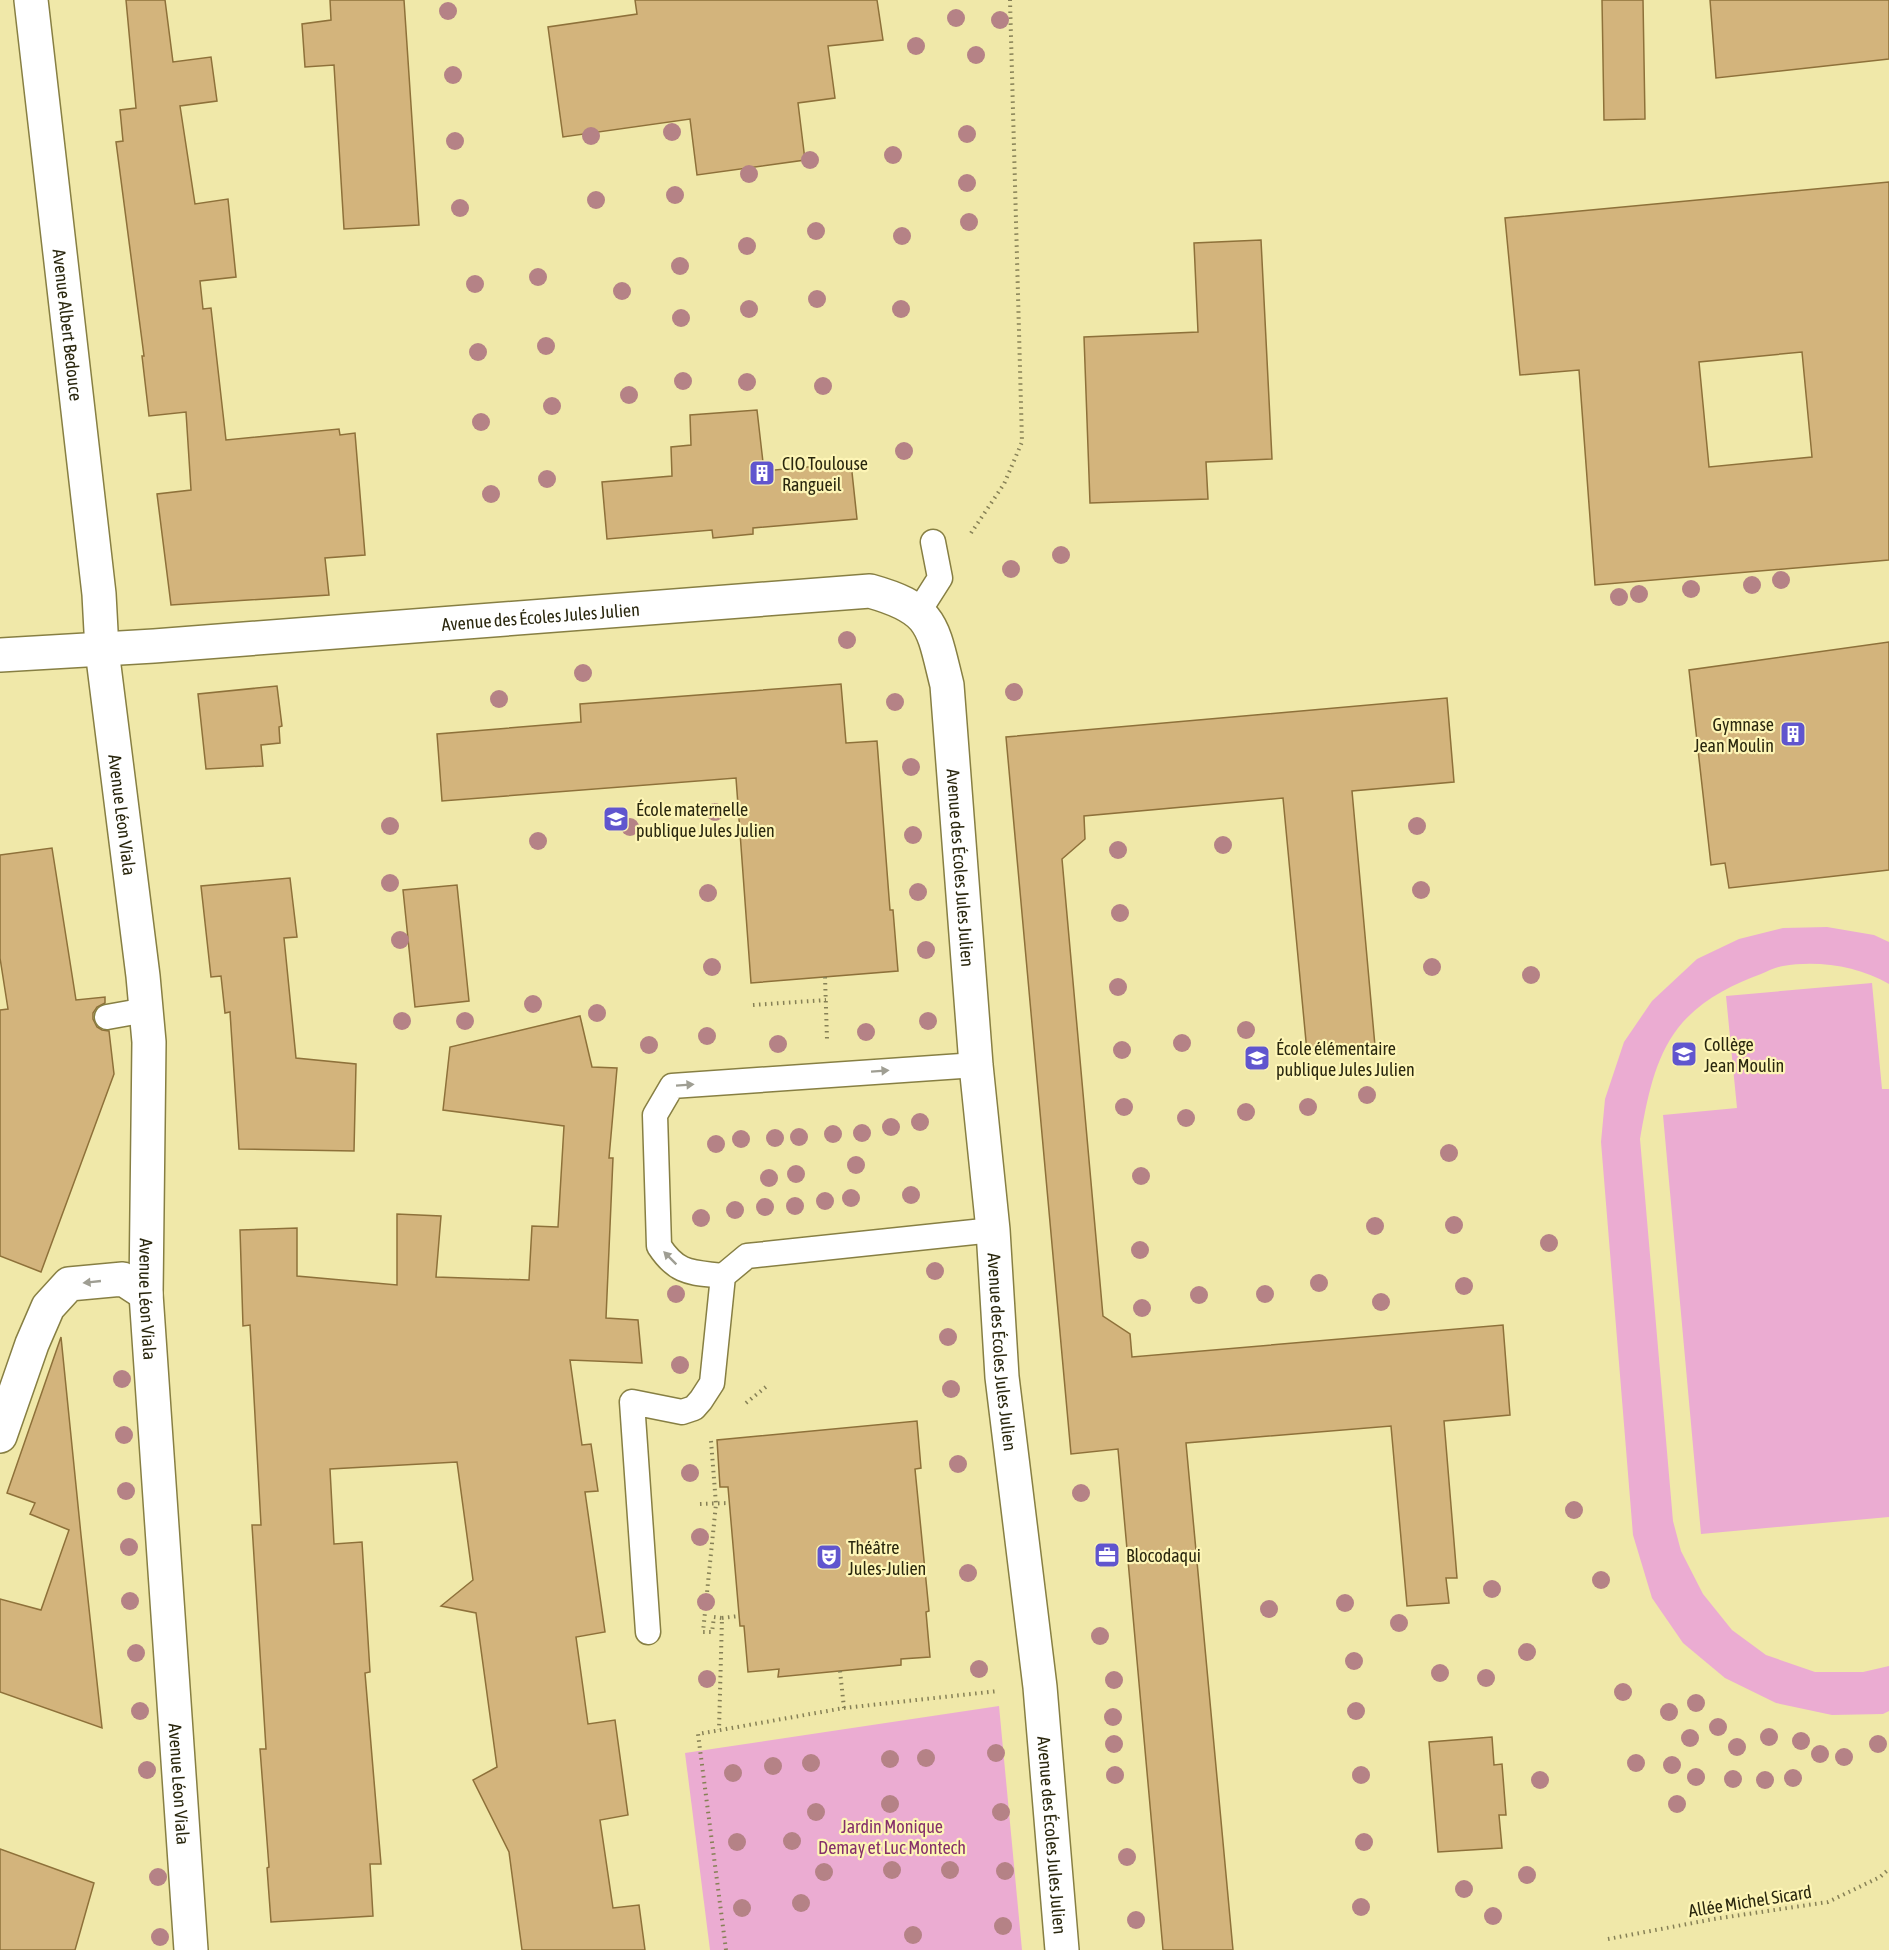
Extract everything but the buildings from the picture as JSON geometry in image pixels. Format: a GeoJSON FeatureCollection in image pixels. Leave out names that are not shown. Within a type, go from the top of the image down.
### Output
{"type":"FeatureCollection","features":[{"type":"Feature","properties":{"kind":"street","name":"Avenue Albert Bedouce"},"geometry":{"type":"LineString","coordinates":[[31,0],[99,594],[102,650]]}},
{"type":"Feature","properties":{"kind":"street","name":"Avenue des Écoles Jules Julien"},"geometry":{"type":"LineString","coordinates":[[0,655],[102,650],[870,591],[899,599],[919,612],[934,635],[947,685],[976,1065],[993,1230],[1002,1377],[1040,1687],[1062,1950]]}},
{"type":"Feature","properties":{"kind":"street","name":"Avenue Léon Viala"},"geometry":{"type":"LineString","coordinates":[[102,650],[149,1042],[146,1294],[191,1950]]}},
{"type":"Feature","properties":{"kind":"street"},"geometry":{"type":"LineString","coordinates":[[0,1436],[32,1344],[48,1306],[69,1284],[123,1279],[146,1294]]}},
{"type":"Feature","properties":{"kind":"lane"},"geometry":{"type":"LineString","coordinates":[[919,612],[940,578],[933,542]]}},
{"type":"Feature","properties":{"kind":"lane"},"geometry":{"type":"LineString","coordinates":[[107,1017],[146,1010]]}},
{"type":"Feature","properties":{"kind":"lane"},"geometry":{"type":"LineString","coordinates":[[976,1065],[672,1086],[655,1114],[659,1246],[670,1262],[689,1272],[723,1275],[747,1256],[993,1230]]}},
{"type":"Feature","properties":{"kind":"lane"},"geometry":{"type":"LineString","coordinates":[[648,1632],[633,1402],[682,1412],[694,1408],[701,1400],[712,1383],[723,1275]]}},
{"type":"Feature","properties":{"kind":"path"},"geometry":{"type":"LineString","coordinates":[[940,578],[1004,484],[1022,442],[1010,0]]}},
{"type":"Feature","properties":{"kind":"path"},"geometry":{"type":"LineString","coordinates":[[825,977],[828,1074]]}},
{"type":"Feature","properties":{"kind":"path"},"geometry":{"type":"LineString","coordinates":[[753,1005],[826,1000]]}},
{"type":"Feature","properties":{"kind":"path"},"geometry":{"type":"LineString","coordinates":[[742,1406],[767,1386]]}},
{"type":"Feature","properties":{"kind":"path"},"geometry":{"type":"LineString","coordinates":[[710,1432],[716,1504],[703,1632],[712,1632],[714,1617],[739,1616]]}},
{"type":"Feature","properties":{"kind":"path"},"geometry":{"type":"LineString","coordinates":[[700,1504],[729,1503]]}},
{"type":"Feature","properties":{"kind":"path"},"geometry":{"type":"LineString","coordinates":[[719,1730],[722,1618]]}},
{"type":"Feature","properties":{"kind":"path"},"geometry":{"type":"LineString","coordinates":[[840,1671],[844,1708]]}},
{"type":"Feature","properties":{"kind":"path"},"geometry":{"type":"LineString","coordinates":[[726,1950],[698,1734],[844,1708],[1040,1687]]}},
{"type":"Feature","properties":{"kind":"path","name":"Allée Michel Sicard"},"geometry":{"type":"LineString","coordinates":[[1608,1939],[1714,1919],[1828,1902],[1880,1877],[1889,1869]]}},
{"type":"Feature","properties":{"kind":"green space"},"geometry":{"type":"Polygon","coordinates":[[[1827,927],[1874,935],[1889,942],[1889,984],[1851,969],[1824,964],[1796,964],[1772,969],[1716,995],[1686,1018],[1663,1053],[1649,1095],[1640,1139],[1673,1521],[1681,1551],[1703,1594],[1732,1630],[1766,1655],[1815,1672],[1863,1672],[1889,1666],[1889,1711],[1883,1714],[1832,1715],[1776,1703],[1725,1678],[1683,1643],[1652,1598],[1633,1535],[1601,1142],[1605,1099],[1624,1042],[1652,1001],[1697,959],[1739,939],[1783,928],[1827,927]]]}},
{"type":"Feature","properties":{"kind":"green space"},"geometry":{"type":"Polygon","coordinates":[[[1872,983],[1882,1089],[1889,1089],[1889,1517],[1701,1534],[1663,1115],[1737,1108],[1726,996],[1872,983]]]}},
{"type":"Feature","properties":{"kind":"green space","name":"Jardin Monique Demay et Luc Montech"},"geometry":{"type":"Polygon","coordinates":[[[999,1706],[1022,1950],[710,1950],[685,1753],[999,1706]]]}},
{"type":"Feature","properties":{"kind":"place","name":"CIO Toulouse Rangueil"},"geometry":{"type":"Point","coordinates":[762,473]}},
{"type":"Feature","properties":{"kind":"place","name":"Gymnase Jean Moulin"},"geometry":{"type":"Point","coordinates":[1793,734]}},
{"type":"Feature","properties":{"kind":"place","name":"École maternelle publique Jules Julien"},"geometry":{"type":"Point","coordinates":[616,819]}},
{"type":"Feature","properties":{"kind":"place","name":"Collège Jean Moulin"},"geometry":{"type":"Point","coordinates":[1684,1054]}},
{"type":"Feature","properties":{"kind":"place","name":"École élémentaire publique Jules Julien"},"geometry":{"type":"Point","coordinates":[1257,1058]}},
{"type":"Feature","properties":{"kind":"place","name":"Blocodaqui"},"geometry":{"type":"Point","coordinates":[1107,1555]}},
{"type":"Feature","properties":{"kind":"place","name":"Théâtre Jules-Julien"},"geometry":{"type":"Point","coordinates":[829,1557]}}]}
